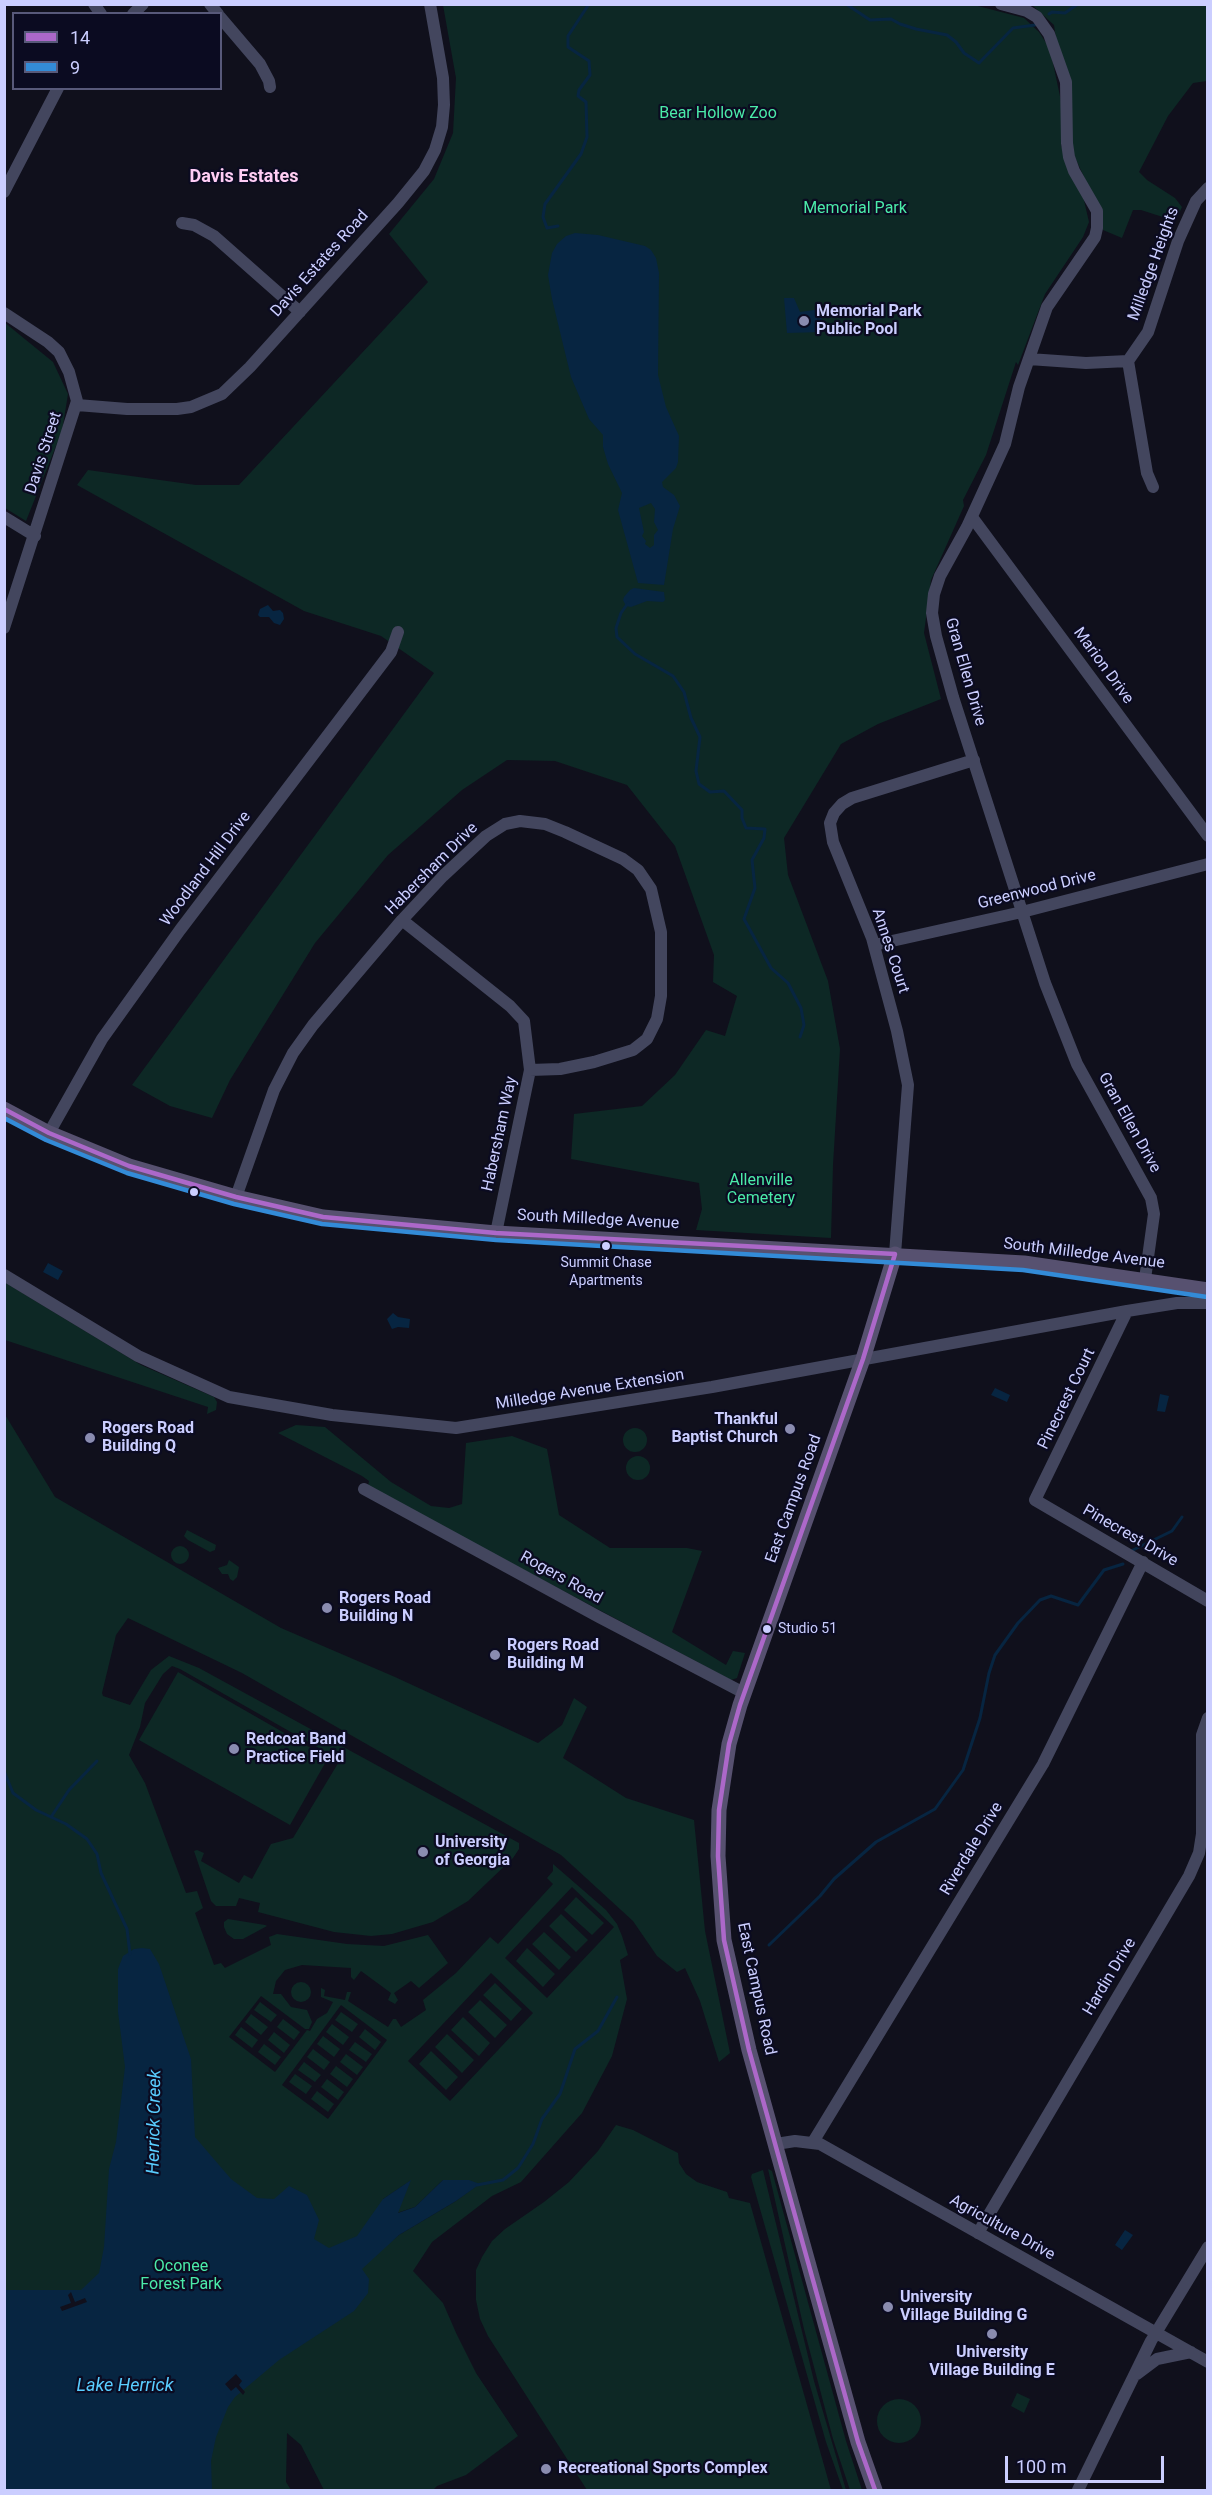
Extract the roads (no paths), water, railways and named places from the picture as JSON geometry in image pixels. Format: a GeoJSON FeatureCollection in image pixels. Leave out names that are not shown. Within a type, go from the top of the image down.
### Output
{"type":"FeatureCollection","features":[{"type":"Feature","properties":{"kind":"main road","name":"South Milledge Avenue"},"geometry":{"type":"LineString","coordinates":[[4,1109],[49,1133],[129,1166],[236,1197],[323,1217],[496,1233],[1024,1263],[1208,1290]]}},
{"type":"Feature","properties":{"kind":"main road","name":"East Campus Road"},"geometry":{"type":"LineString","coordinates":[[875,2490],[858,2442],[749,2050],[724,1940],[718,1868],[719,1810],[727,1756],[744,1692],[863,1359],[895,1254]]}},
{"type":"Feature","properties":{"kind":"street","name":"Davis Estates Road"},"geometry":{"type":"LineString","coordinates":[[77,405],[154,410],[191,407],[222,394],[234,384],[300,312],[412,186],[435,150],[442,127],[444,92],[430,4]]}},
{"type":"Feature","properties":{"kind":"street","name":"Gran Ellen Drive"},"geometry":{"type":"LineString","coordinates":[[1001,4],[1027,11],[1036,17],[1048,33],[1066,82],[1066,143],[1069,157],[1074,171],[1097,211],[1095,237],[1047,307],[1029,359],[1005,444],[972,517],[940,576],[934,594],[932,613],[936,636],[1045,983],[1068,1044],[1098,1104],[1151,1198],[1154,1215],[1145,1279]]}},
{"type":"Feature","properties":{"kind":"street"},"geometry":{"type":"LineString","coordinates":[[222,19],[260,64],[270,87]]}},
{"type":"Feature","properties":{"kind":"street"},"geometry":{"type":"LineString","coordinates":[[4,192],[57,90]]}},
{"type":"Feature","properties":{"kind":"street","name":"Milledge Heights"},"geometry":{"type":"LineString","coordinates":[[1128,361],[1148,332],[1179,241],[1196,201],[1208,188]]}},
{"type":"Feature","properties":{"kind":"street"},"geometry":{"type":"LineString","coordinates":[[182,223],[194,225],[214,236],[300,312]]}},
{"type":"Feature","properties":{"kind":"street","name":"Davis Street"},"geometry":{"type":"LineString","coordinates":[[4,313],[59,352],[74,387],[77,405],[4,628]]}},
{"type":"Feature","properties":{"kind":"street"},"geometry":{"type":"LineString","coordinates":[[1029,359],[1086,363],[1128,361],[1147,473],[1153,487]]}},
{"type":"Feature","properties":{"kind":"street"},"geometry":{"type":"LineString","coordinates":[[4,517],[35,536]]}},
{"type":"Feature","properties":{"kind":"street","name":"Marion Drive"},"geometry":{"type":"LineString","coordinates":[[972,517],[1208,836]]}},
{"type":"Feature","properties":{"kind":"street","name":"Woodland Hill Drive"},"geometry":{"type":"LineString","coordinates":[[49,1133],[102,1039],[180,930],[391,652],[398,632]]}},
{"type":"Feature","properties":{"kind":"street","name":"Annes Court"},"geometry":{"type":"LineString","coordinates":[[895,1254],[908,1085],[897,1031],[874,945],[833,842],[830,823],[834,813],[852,798],[974,760]]}},
{"type":"Feature","properties":{"kind":"street","name":"Habersham Drive"},"geometry":{"type":"LineString","coordinates":[[236,1197],[274,1090],[293,1053],[327,1009],[442,876],[486,836],[505,824],[520,821],[545,824],[623,859],[646,880],[657,908],[662,932],[661,996],[657,1019],[647,1039],[633,1050],[594,1062],[560,1069],[531,1070]]}},
{"type":"Feature","properties":{"kind":"street","name":"Greenwood Drive"},"geometry":{"type":"LineString","coordinates":[[874,945],[1022,912],[1208,864]]}},
{"type":"Feature","properties":{"kind":"street","name":"Habersham Way"},"geometry":{"type":"LineString","coordinates":[[402,920],[510,1006],[524,1022],[531,1070],[496,1233]]}},
{"type":"Feature","properties":{"kind":"street","name":"Milledge Avenue Extension"},"geometry":{"type":"LineString","coordinates":[[4,1275],[138,1356],[229,1397],[332,1415],[456,1428],[545,1415],[1127,1311],[1177,1303],[1208,1303]]}},
{"type":"Feature","properties":{"kind":"street","name":"Pinecrest Court"},"geometry":{"type":"LineString","coordinates":[[1035,1500],[1127,1311]]}},
{"type":"Feature","properties":{"kind":"street","name":"Rogers Road"},"geometry":{"type":"LineString","coordinates":[[364,1490],[599,1617],[744,1692]]}},
{"type":"Feature","properties":{"kind":"street","name":"Pinecrest Drive"},"geometry":{"type":"LineString","coordinates":[[1035,1500],[1208,1601]]}},
{"type":"Feature","properties":{"kind":"street","name":"Riverdale Drive"},"geometry":{"type":"LineString","coordinates":[[813,2142],[1043,1764],[1143,1562]]}},
{"type":"Feature","properties":{"kind":"street","name":"Hardin Drive"},"geometry":{"type":"LineString","coordinates":[[978,2233],[1189,1876],[1199,1853],[1202,1834],[1202,1735],[1208,1718]]}},
{"type":"Feature","properties":{"kind":"street","name":"Agriculture Drive"},"geometry":{"type":"LineString","coordinates":[[776,2144],[795,2141],[820,2144],[1208,2362]]}},
{"type":"Feature","properties":{"kind":"street"},"geometry":{"type":"LineString","coordinates":[[1078,2490],[1156,2333],[1208,2247]]}},
{"type":"Feature","properties":{"kind":"street"},"geometry":{"type":"LineString","coordinates":[[1134,2377],[1157,2359],[1191,2352]]}},
{"type":"Feature","properties":{"kind":"water"},"geometry":{"type":"Polygon","coordinates":[[[575,233],[598,235],[645,246],[656,258],[659,273],[658,375],[666,407],[679,436],[676,468],[662,482],[663,487],[674,495],[680,506],[673,529],[664,585],[638,583],[618,510],[622,493],[608,464],[603,447],[603,435],[589,419],[571,377],[548,275],[552,253],[557,244],[566,236],[575,233]],[[651,503],[639,508],[644,532],[642,536],[646,541],[645,544],[650,548],[654,545],[654,535],[658,530],[654,522],[655,509],[651,503]]]}},
{"type":"Feature","properties":{"kind":"water","name":"Memorial Park Public Pool"},"geometry":{"type":"Polygon","coordinates":[[[784,298],[794,298],[800,312],[821,309],[823,332],[787,333],[784,298]]]}},
{"type":"Feature","properties":{"kind":"water"},"geometry":{"type":"Polygon","coordinates":[[[634,588],[664,592],[665,600],[626,606],[624,597],[634,588]]]}},
{"type":"Feature","properties":{"kind":"water"},"geometry":{"type":"Polygon","coordinates":[[[268,605],[273,611],[280,610],[283,613],[284,619],[280,625],[274,623],[269,617],[258,615],[260,609],[268,605]]]}},
{"type":"Feature","properties":{"kind":"water"},"geometry":{"type":"Polygon","coordinates":[[[48,1263],[63,1271],[58,1280],[43,1272],[48,1263]]]}},
{"type":"Feature","properties":{"kind":"water"},"geometry":{"type":"Polygon","coordinates":[[[393,1313],[398,1317],[410,1319],[409,1328],[392,1329],[387,1319],[393,1313]]]}},
{"type":"Feature","properties":{"kind":"water"},"geometry":{"type":"Polygon","coordinates":[[[995,1388],[1010,1395],[1007,1402],[991,1395],[995,1388]]]}},
{"type":"Feature","properties":{"kind":"water"},"geometry":{"type":"Polygon","coordinates":[[[1160,1394],[1169,1396],[1165,1412],[1157,1411],[1160,1394]]]}},
{"type":"Feature","properties":{"kind":"water","name":"Lake Herrick"},"geometry":{"type":"Polygon","coordinates":[[[134,1949],[150,1949],[159,1964],[191,2059],[195,2137],[231,2179],[257,2198],[274,2199],[289,2186],[307,2195],[319,2220],[314,2239],[329,2248],[357,2236],[383,2199],[411,2180],[398,2213],[415,2207],[443,2180],[469,2180],[480,2184],[399,2235],[362,2269],[369,2279],[368,2293],[354,2311],[279,2360],[235,2397],[228,2407],[216,2437],[211,2461],[212,2490],[5,2490],[4,2290],[81,2290],[99,2273],[104,2247],[109,2169],[116,2142],[125,2067],[118,2012],[118,1969],[123,1956],[134,1949]]]}},
{"type":"Feature","properties":{"kind":"water"},"geometry":{"type":"Polygon","coordinates":[[[1125,2230],[1133,2235],[1122,2250],[1115,2245],[1125,2230]]]}},
{"type":"Feature","properties":{"kind":"waterway"},"geometry":{"type":"LineString","coordinates":[[558,226],[547,228],[543,217],[545,204],[581,154],[587,137],[586,102],[578,96],[579,90],[590,75],[589,61],[568,47],[568,36],[589,4]]}},
{"type":"Feature","properties":{"kind":"waterway"},"geometry":{"type":"LineString","coordinates":[[846,4],[870,20],[891,19],[916,29],[947,35],[964,53],[979,63],[1013,28],[1035,25]]}},
{"type":"Feature","properties":{"kind":"waterway"},"geometry":{"type":"LineString","coordinates":[[1049,14],[1052,12],[1065,13],[1078,4]]}},
{"type":"Feature","properties":{"kind":"waterway"},"geometry":{"type":"LineString","coordinates":[[628,603],[621,613],[616,628],[617,637],[635,654],[673,676],[684,692],[691,718],[700,737],[696,771],[699,784],[710,792],[724,791],[742,810],[746,828],[765,829],[764,838],[752,860],[755,888],[744,919],[771,968],[788,983],[801,1008],[804,1025],[800,1037]]}},
{"type":"Feature","properties":{"kind":"waterway"},"geometry":{"type":"LineString","coordinates":[[1133,1550],[1172,1531],[1182,1517]]}},
{"type":"Feature","properties":{"kind":"waterway"},"geometry":{"type":"LineString","coordinates":[[769,1945],[820,1896],[834,1879],[876,1842],[935,1809],[963,1770],[980,1718],[995,1655],[1018,1623],[1040,1600],[1051,1596],[1078,1605],[1104,1570],[1123,1564]]}},
{"type":"Feature","properties":{"kind":"waterway"},"geometry":{"type":"LineString","coordinates":[[51,1817],[69,1790],[97,1761]]}},
{"type":"Feature","properties":{"kind":"waterway","name":"Herrick Creek"},"geometry":{"type":"LineString","coordinates":[[4,1771],[13,1793],[36,1810],[66,1824],[87,1839],[97,1854],[101,1873],[127,1929],[130,1954]]}},
{"type":"Feature","properties":{"kind":"waterway"},"geometry":{"type":"LineString","coordinates":[[477,2185],[503,2180],[518,2168],[533,2144],[542,2119],[560,2094],[575,2049],[598,2031],[617,1997]]}},
{"type":"Feature","properties":{"kind":"place","name":"Memorial Park Public Pool"},"geometry":{"type":"Point","coordinates":[804,321]}},
{"type":"Feature","properties":{"kind":"place","name":"Summit Chase Apartments"},"geometry":{"type":"Point","coordinates":[606,1246]}},
{"type":"Feature","properties":{"kind":"place","name":"Thankful Baptist Church"},"geometry":{"type":"Point","coordinates":[790,1429]}},
{"type":"Feature","properties":{"kind":"place","name":"Rogers Road Building Q"},"geometry":{"type":"Point","coordinates":[90,1438]}},
{"type":"Feature","properties":{"kind":"place","name":"Rogers Road Building N"},"geometry":{"type":"Point","coordinates":[327,1608]}},
{"type":"Feature","properties":{"kind":"place","name":"Studio 51"},"geometry":{"type":"Point","coordinates":[767,1629]}},
{"type":"Feature","properties":{"kind":"place","name":"Rogers Road Building M"},"geometry":{"type":"Point","coordinates":[495,1655]}},
{"type":"Feature","properties":{"kind":"place","name":"Redcoat Band Practice Field"},"geometry":{"type":"Point","coordinates":[234,1749]}},
{"type":"Feature","properties":{"kind":"place","name":"University of Georgia"},"geometry":{"type":"Point","coordinates":[423,1852]}},
{"type":"Feature","properties":{"kind":"place","name":"University Village Building G"},"geometry":{"type":"Point","coordinates":[888,2307]}},
{"type":"Feature","properties":{"kind":"place","name":"University Village Building E"},"geometry":{"type":"Point","coordinates":[992,2334]}},
{"type":"Feature","properties":{"kind":"place","name":"Recreational Sports Complex"},"geometry":{"type":"Point","coordinates":[546,2469]}},
{"type":"Feature","properties":{"kind":"district","name":"Davis Estates"},"geometry":{"type":"Point","coordinates":[244,177]}},
{"type":"Feature","properties":{"kind":"park label","name":"Bear Hollow Zoo"},"geometry":{"type":"Point","coordinates":[718,114]}},
{"type":"Feature","properties":{"kind":"park label","name":"Memorial Park"},"geometry":{"type":"Point","coordinates":[855,209]}},
{"type":"Feature","properties":{"kind":"park label","name":"Allenville Cemetery"},"geometry":{"type":"Point","coordinates":[761,1190]}},
{"type":"Feature","properties":{"kind":"park label","name":"Oconee Forest Park"},"geometry":{"type":"Point","coordinates":[181,2276]}}]}
